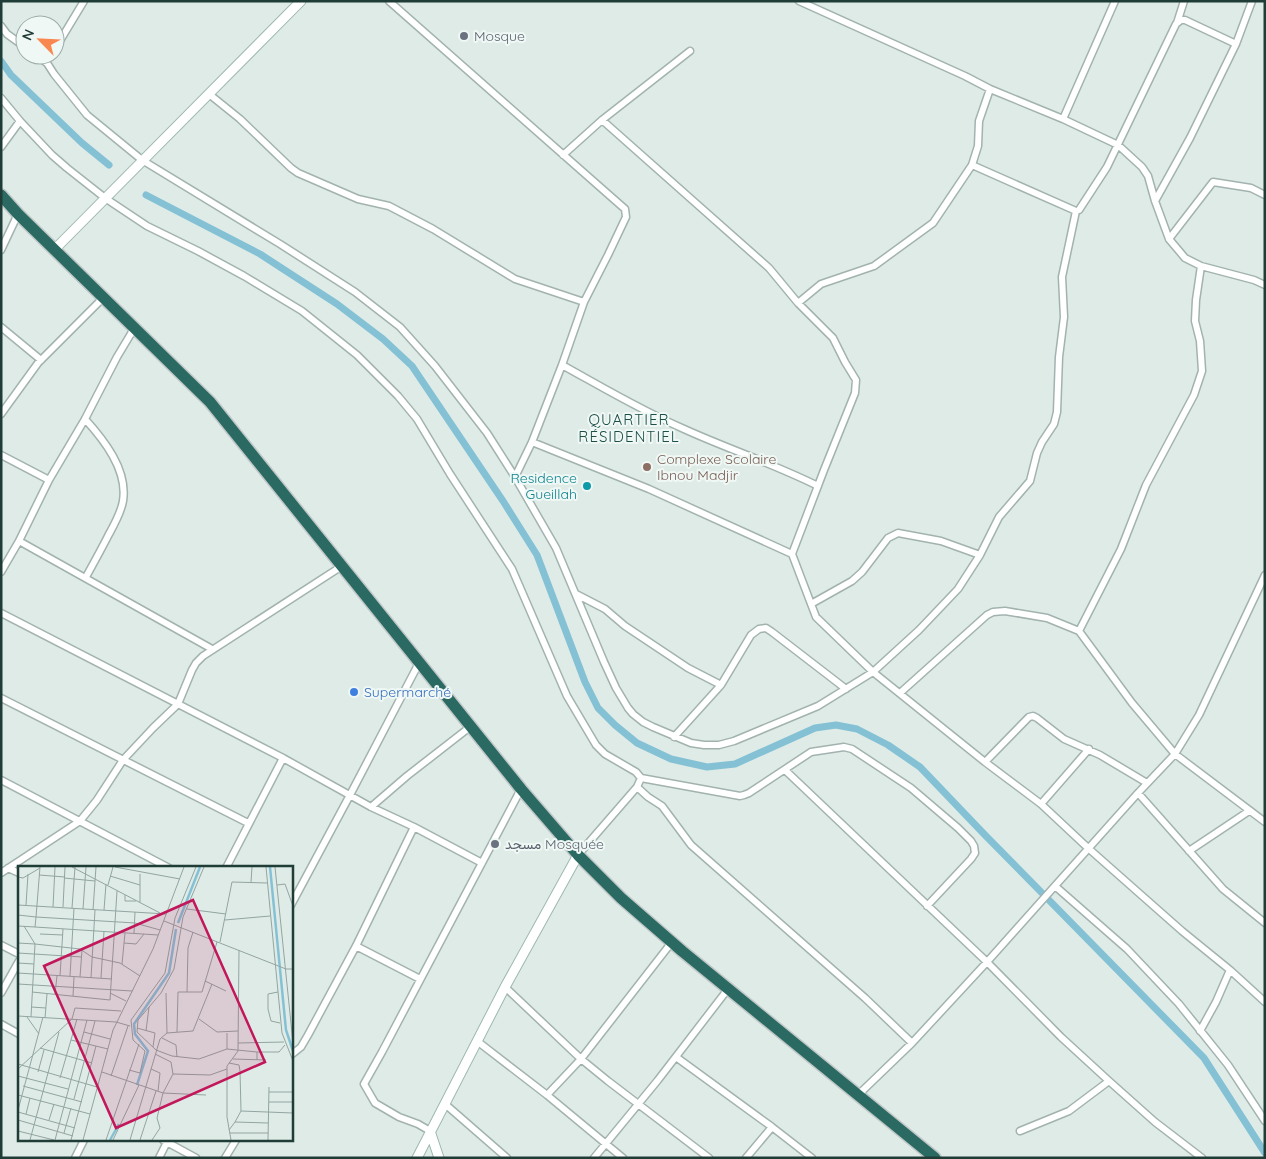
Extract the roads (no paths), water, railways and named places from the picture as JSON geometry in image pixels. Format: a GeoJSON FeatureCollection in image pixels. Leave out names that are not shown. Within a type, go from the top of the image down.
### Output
{"type":"FeatureCollection","features":[{"type":"Feature","properties":{"kind":"highway"},"geometry":{"type":"LineString","coordinates":[[1,195],[18,214],[55,248],[210,402],[470,727],[578,855],[621,898],[672,942],[935,1158]]}},
{"type":"Feature","properties":{"kind":"street"},"geometry":{"type":"LineString","coordinates":[[65,32],[84,1]]}},
{"type":"Feature","properties":{"kind":"street"},"geometry":{"type":"LineString","coordinates":[[55,248],[301,1]]}},
{"type":"Feature","properties":{"kind":"street"},"geometry":{"type":"LineString","coordinates":[[389,1],[625,209],[626,217],[584,302],[532,442],[515,477]]}},
{"type":"Feature","properties":{"kind":"street"},"geometry":{"type":"LineString","coordinates":[[798,1],[1118,145],[1142,167],[1148,176],[1155,202],[1169,239],[1187,260],[1265,285]]}},
{"type":"Feature","properties":{"kind":"street"},"geometry":{"type":"LineString","coordinates":[[1063,119],[1115,1]]}},
{"type":"Feature","properties":{"kind":"street"},"geometry":{"type":"LineString","coordinates":[[49,65],[87,115],[142,160],[355,292],[400,327],[435,366],[487,433],[515,477],[556,548],[604,662],[624,702],[633,714],[644,722],[674,737],[691,743],[720,745],[818,706],[873,672],[919,630],[958,589],[980,555],[1003,510],[1030,481],[1037,453],[1054,424],[1057,412],[1059,357],[1064,316],[1062,277],[1076,211],[1079,210],[1107,167],[1176,24],[1184,1]]}},
{"type":"Feature","properties":{"kind":"street"},"geometry":{"type":"LineString","coordinates":[[1155,202],[1190,138],[1236,44],[1252,1]]}},
{"type":"Feature","properties":{"kind":"street"},"geometry":{"type":"LineString","coordinates":[[1176,24],[1181,20],[1185,20],[1236,44]]}},
{"type":"Feature","properties":{"kind":"street"},"geometry":{"type":"LineString","coordinates":[[1,26],[15,40]]}},
{"type":"Feature","properties":{"kind":"street"},"geometry":{"type":"LineString","coordinates":[[563,156],[602,120],[690,51]]}},
{"type":"Feature","properties":{"kind":"street"},"geometry":{"type":"LineString","coordinates":[[798,303],[820,284],[874,266],[932,222],[972,165],[978,146],[979,121],[990,89]]}},
{"type":"Feature","properties":{"kind":"street"},"geometry":{"type":"LineString","coordinates":[[209,94],[240,118],[298,173],[358,199],[389,206],[432,228],[515,278],[584,302]]}},
{"type":"Feature","properties":{"kind":"street"},"geometry":{"type":"LineString","coordinates":[[1,98],[52,155],[105,198],[147,226],[244,276],[302,312],[357,355],[398,396],[417,419],[450,474],[512,569],[567,696],[596,745],[605,754],[636,772],[641,778],[744,796],[811,752],[844,747],[852,749],[911,788],[958,828],[974,846],[975,853],[971,859],[927,906]]}},
{"type":"Feature","properties":{"kind":"street"},"geometry":{"type":"LineString","coordinates":[[602,120],[769,268],[798,303],[833,338],[844,362],[856,380],[856,393],[846,413],[792,554],[816,617],[873,672],[985,762],[1041,804],[1088,848],[1265,1002]]}},
{"type":"Feature","properties":{"kind":"street"},"geometry":{"type":"LineString","coordinates":[[1,147],[20,121]]}},
{"type":"Feature","properties":{"kind":"street"},"geometry":{"type":"LineString","coordinates":[[972,165],[1076,211]]}},
{"type":"Feature","properties":{"kind":"street"},"geometry":{"type":"LineString","coordinates":[[1169,239],[1213,182],[1251,188],[1265,195]]}},
{"type":"Feature","properties":{"kind":"street"},"geometry":{"type":"LineString","coordinates":[[2,247],[18,214]]}},
{"type":"Feature","properties":{"kind":"street"},"geometry":{"type":"LineString","coordinates":[[1079,631],[1121,549],[1146,485],[1194,395],[1202,371],[1200,341],[1195,321],[1201,266]]}},
{"type":"Feature","properties":{"kind":"street"},"geometry":{"type":"LineString","coordinates":[[1,414],[41,360],[104,297]]}},
{"type":"Feature","properties":{"kind":"street"},"geometry":{"type":"LineString","coordinates":[[1,327],[41,360]]}},
{"type":"Feature","properties":{"kind":"street"},"geometry":{"type":"LineString","coordinates":[[1,572],[19,541],[49,480],[135,327]]}},
{"type":"Feature","properties":{"kind":"street"},"geometry":{"type":"LineString","coordinates":[[562,365],[667,422],[794,474],[818,486]]}},
{"type":"Feature","properties":{"kind":"street"},"geometry":{"type":"LineString","coordinates":[[85,419],[105,444],[119,468],[124,494],[123,504],[116,520],[86,577]]}},
{"type":"Feature","properties":{"kind":"street"},"geometry":{"type":"LineString","coordinates":[[532,442],[648,489],[792,554]]}},
{"type":"Feature","properties":{"kind":"street"},"geometry":{"type":"LineString","coordinates":[[1,455],[49,480]]}},
{"type":"Feature","properties":{"kind":"street"},"geometry":{"type":"LineString","coordinates":[[812,604],[852,581],[862,572],[888,538],[898,533],[941,542],[980,555]]}},
{"type":"Feature","properties":{"kind":"street"},"geometry":{"type":"LineString","coordinates":[[19,541],[212,649]]}},
{"type":"Feature","properties":{"kind":"street"},"geometry":{"type":"LineString","coordinates":[[1,873],[80,821],[97,800],[123,760],[178,704],[196,663],[212,649],[342,566]]}},
{"type":"Feature","properties":{"kind":"street"},"geometry":{"type":"LineString","coordinates":[[858,1095],[912,1043],[1175,754],[1199,714],[1265,575]]}},
{"type":"Feature","properties":{"kind":"street"},"geometry":{"type":"LineString","coordinates":[[576,594],[605,608],[625,626],[688,668],[721,685]]}},
{"type":"Feature","properties":{"kind":"street"},"geometry":{"type":"LineString","coordinates":[[900,693],[987,615],[993,612],[1005,611],[1046,618],[1079,631],[1132,703],[1175,754],[1265,822]]}},
{"type":"Feature","properties":{"kind":"street"},"geometry":{"type":"LineString","coordinates":[[1,613],[283,758],[371,807],[414,827],[482,863]]}},
{"type":"Feature","properties":{"kind":"street"},"geometry":{"type":"LineString","coordinates":[[674,737],[721,685],[751,635],[759,629],[766,628],[846,689]]}},
{"type":"Feature","properties":{"kind":"street"},"geometry":{"type":"LineString","coordinates":[[292,903],[419,663]]}},
{"type":"Feature","properties":{"kind":"street"},"geometry":{"type":"LineString","coordinates":[[1,698],[248,823]]}},
{"type":"Feature","properties":{"kind":"street"},"geometry":{"type":"LineString","coordinates":[[985,762],[1029,717],[1033,716],[1064,739],[1107,758],[1147,783]]}},
{"type":"Feature","properties":{"kind":"street"},"geometry":{"type":"LineString","coordinates":[[371,807],[470,727]]}},
{"type":"Feature","properties":{"kind":"street"},"geometry":{"type":"LineString","coordinates":[[1041,804],[1089,749]]}},
{"type":"Feature","properties":{"kind":"street"},"geometry":{"type":"LineString","coordinates":[[227,866],[283,758]]}},
{"type":"Feature","properties":{"kind":"street"},"geometry":{"type":"LineString","coordinates":[[785,770],[987,962],[1061,1038],[1155,1122],[1202,1158]]}},
{"type":"Feature","properties":{"kind":"street"},"geometry":{"type":"LineString","coordinates":[[417,1158],[505,987],[578,855],[637,787],[641,778]]}},
{"type":"Feature","properties":{"kind":"street"},"geometry":{"type":"LineString","coordinates":[[1,780],[165,866]]}},
{"type":"Feature","properties":{"kind":"street"},"geometry":{"type":"LineString","coordinates":[[637,787],[662,806],[688,842],[865,998],[912,1043]]}},
{"type":"Feature","properties":{"kind":"street"},"geometry":{"type":"LineString","coordinates":[[439,1158],[430,1131],[399,1117],[375,1103],[364,1084],[521,789]]}},
{"type":"Feature","properties":{"kind":"street"},"geometry":{"type":"LineString","coordinates":[[1138,793],[1222,889],[1265,923]]}},
{"type":"Feature","properties":{"kind":"street"},"geometry":{"type":"LineString","coordinates":[[1189,851],[1249,811]]}},
{"type":"Feature","properties":{"kind":"street"},"geometry":{"type":"LineString","coordinates":[[292,1054],[301,1048],[356,946],[414,827]]}},
{"type":"Feature","properties":{"kind":"street"},"geometry":{"type":"LineString","coordinates":[[8,868],[18,873]]}},
{"type":"Feature","properties":{"kind":"street"},"geometry":{"type":"LineString","coordinates":[[1055,886],[1127,949],[1179,1004],[1228,1065],[1265,1120]]}},
{"type":"Feature","properties":{"kind":"street"},"geometry":{"type":"LineString","coordinates":[[546,1095],[581,1059],[672,942]]}},
{"type":"Feature","properties":{"kind":"street"},"geometry":{"type":"LineString","coordinates":[[1,945],[18,954]]}},
{"type":"Feature","properties":{"kind":"street"},"geometry":{"type":"LineString","coordinates":[[356,946],[420,979]]}},
{"type":"Feature","properties":{"kind":"street"},"geometry":{"type":"LineString","coordinates":[[1,993],[18,963]]}},
{"type":"Feature","properties":{"kind":"street"},"geometry":{"type":"LineString","coordinates":[[1200,1031],[1216,1002],[1230,970]]}},
{"type":"Feature","properties":{"kind":"street"},"geometry":{"type":"LineString","coordinates":[[505,987],[581,1059],[709,1158]]}},
{"type":"Feature","properties":{"kind":"street"},"geometry":{"type":"LineString","coordinates":[[594,1158],[676,1057],[728,989]]}},
{"type":"Feature","properties":{"kind":"street"},"geometry":{"type":"LineString","coordinates":[[1,1024],[18,1033]]}},
{"type":"Feature","properties":{"kind":"street"},"geometry":{"type":"LineString","coordinates":[[477,1041],[623,1158]]}},
{"type":"Feature","properties":{"kind":"street"},"geometry":{"type":"LineString","coordinates":[[676,1057],[812,1158]]}},
{"type":"Feature","properties":{"kind":"street"},"geometry":{"type":"LineString","coordinates":[[1020,1131],[1069,1111],[1109,1081]]}},
{"type":"Feature","properties":{"kind":"street"},"geometry":{"type":"LineString","coordinates":[[445,1104],[507,1158]]}},
{"type":"Feature","properties":{"kind":"street"},"geometry":{"type":"LineString","coordinates":[[746,1158],[772,1127]]}},
{"type":"Feature","properties":{"kind":"street"},"geometry":{"type":"LineString","coordinates":[[75,1158],[83,1142]]}},
{"type":"Feature","properties":{"kind":"street"},"geometry":{"type":"LineString","coordinates":[[160,1158],[166,1142]]}},
{"type":"Feature","properties":{"kind":"street"},"geometry":{"type":"LineString","coordinates":[[168,1142],[196,1158]]}},
{"type":"Feature","properties":{"kind":"street"},"geometry":{"type":"LineString","coordinates":[[226,1158],[235,1142]]}},
{"type":"Feature","properties":{"kind":"waterway"},"geometry":{"type":"LineString","coordinates":[[1,61],[11,75],[82,143],[109,165]]}},
{"type":"Feature","properties":{"kind":"waterway"},"geometry":{"type":"LineString","coordinates":[[146,195],[260,254],[337,304],[383,339],[412,366],[537,555],[585,682],[598,708],[615,725],[637,743],[671,759],[707,767],[735,764],[815,728],[836,725],[857,729],[888,745],[920,767],[1204,1058],[1265,1153]]}},
{"type":"Feature","properties":{"kind":"place","name":"Mosque"},"geometry":{"type":"Point","coordinates":[464,36]}},
{"type":"Feature","properties":{"kind":"place","name":"Complexe Scolaire Ibnou Madjir"},"geometry":{"type":"Point","coordinates":[647,467]}},
{"type":"Feature","properties":{"kind":"place","name":"Residence Gueillah"},"geometry":{"type":"Point","coordinates":[587,486]}},
{"type":"Feature","properties":{"kind":"place","name":"Supermarché"},"geometry":{"type":"Point","coordinates":[354,692]}},
{"type":"Feature","properties":{"kind":"place","name":"مسجد Mosquée"},"geometry":{"type":"Point","coordinates":[495,844]}},
{"type":"Feature","properties":{"kind":"district","name":"QUARTIER RÉSIDENTIEL"},"geometry":{"type":"Point","coordinates":[629,428]}}]}
